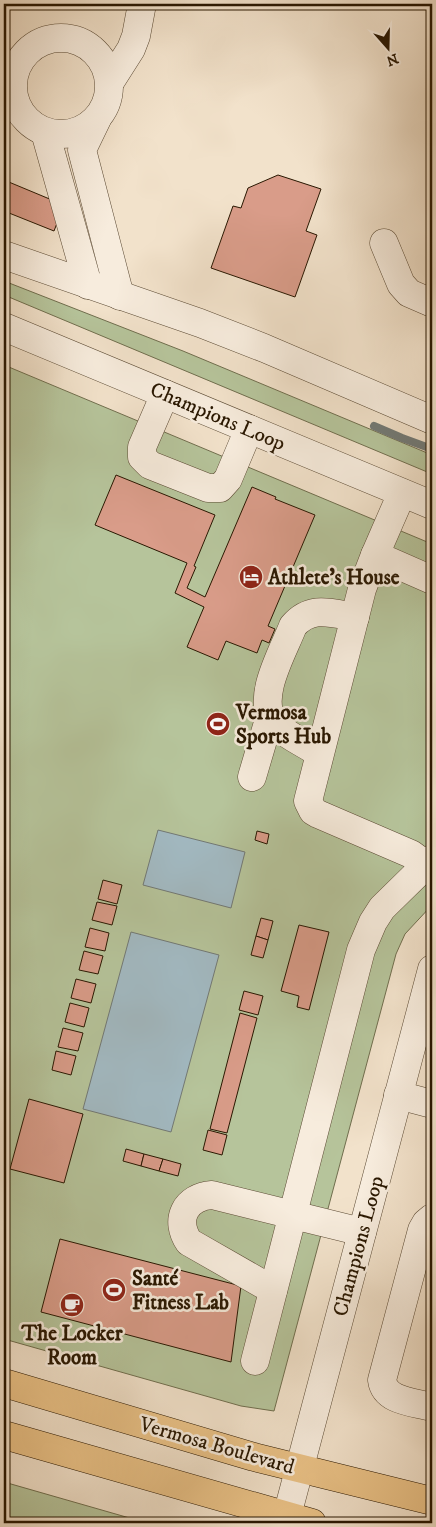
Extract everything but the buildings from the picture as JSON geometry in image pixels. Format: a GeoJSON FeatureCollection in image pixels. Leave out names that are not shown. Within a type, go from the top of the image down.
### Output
{"type":"FeatureCollection","features":[{"type":"Feature","properties":{"kind":"main road","name":"Vermosa Boulevard"},"geometry":{"type":"LineString","coordinates":[[4,1383],[254,1457],[432,1501]]}},
{"type":"Feature","properties":{"kind":"main road"},"geometry":{"type":"LineString","coordinates":[[4,1435],[295,1521]]}},
{"type":"Feature","properties":{"kind":"street"},"geometry":{"type":"LineString","coordinates":[[110,82],[131,49],[136,36],[142,4]]}},
{"type":"Feature","properties":{"kind":"street"},"geometry":{"type":"LineString","coordinates":[[97,120],[86,128],[73,133],[59,135],[45,132],[33,126],[23,117],[16,105],[13,92],[18,64],[26,53],[37,45],[50,40],[64,38],[77,40],[100,56],[106,68],[110,82],[109,95],[104,108],[82,150],[120,296]]}},
{"type":"Feature","properties":{"kind":"street"},"geometry":{"type":"LineString","coordinates":[[45,132],[88,285]]}},
{"type":"Feature","properties":{"kind":"street"},"geometry":{"type":"LineString","coordinates":[[384,243],[401,284],[409,293],[432,303]]}},
{"type":"Feature","properties":{"kind":"street"},"geometry":{"type":"LineString","coordinates":[[4,255],[200,323],[264,348],[432,420]]}},
{"type":"Feature","properties":{"kind":"street","name":"Champions Loop"},"geometry":{"type":"LineString","coordinates":[[4,327],[432,505]]}},
{"type":"Feature","properties":{"kind":"street"},"geometry":{"type":"LineString","coordinates":[[165,394],[142,447],[142,457],[150,465],[208,488],[220,488],[228,479],[249,429]]}},
{"type":"Feature","properties":{"kind":"street"},"geometry":{"type":"LineString","coordinates":[[255,1361],[361,950],[373,922],[382,908],[429,862],[312,810],[309,806],[308,795],[367,573],[402,493]]}},
{"type":"Feature","properties":{"kind":"street"},"geometry":{"type":"LineString","coordinates":[[375,556],[432,580]]}},
{"type":"Feature","properties":{"kind":"street"},"geometry":{"type":"LineString","coordinates":[[319,753],[275,724],[267,707],[269,688],[294,626],[299,620],[315,612],[355,617]]}},
{"type":"Feature","properties":{"kind":"street"},"geometry":{"type":"LineString","coordinates":[[252,777],[270,716]]}},
{"type":"Feature","properties":{"kind":"street","name":"Champions Loop"},"geometry":{"type":"LineString","coordinates":[[295,1521],[299,1469],[432,969]]}},
{"type":"Feature","properties":{"kind":"street"},"geometry":{"type":"LineString","coordinates":[[398,1095],[432,1104]]}},
{"type":"Feature","properties":{"kind":"street"},"geometry":{"type":"LineString","coordinates":[[273,1290],[189,1242],[184,1235],[182,1218],[185,1209],[196,1198],[212,1195],[362,1232]]}},
{"type":"Feature","properties":{"kind":"street"},"geometry":{"type":"LineString","coordinates":[[432,1218],[422,1230],[382,1380],[385,1390],[393,1397],[432,1407]]}},
{"type":"Feature","properties":{"kind":"green space"},"geometry":{"type":"Polygon","coordinates":[[[4,281],[183,351],[432,455],[432,474],[4,295],[4,281]]]}},
{"type":"Feature","properties":{"kind":"green space","name":"Vermosa Sports Hub"},"geometry":{"type":"Polygon","coordinates":[[[4,365],[432,544],[432,905],[405,934],[396,954],[274,1411],[241,1406],[4,1339],[4,365]]]}},
{"type":"Feature","properties":{"kind":"green space"},"geometry":{"type":"Polygon","coordinates":[[[4,1482],[147,1523],[4,1523],[4,1482]]]}},
{"type":"Feature","properties":{"kind":"water"},"geometry":{"type":"Polygon","coordinates":[[[158,830],[245,852],[231,908],[143,885],[158,830]]]}},
{"type":"Feature","properties":{"kind":"water"},"geometry":{"type":"Polygon","coordinates":[[[131,932],[219,955],[171,1132],[83,1109],[131,932]]]}},
{"type":"Feature","properties":{"kind":"waterway"},"geometry":{"type":"LineString","coordinates":[[374,426],[432,449]]}},
{"type":"Feature","properties":{"kind":"place","name":"Athlete's House"},"geometry":{"type":"Point","coordinates":[251,577]}},
{"type":"Feature","properties":{"kind":"place","name":"Vermosa Sports Hub"},"geometry":{"type":"Point","coordinates":[218,724]}},
{"type":"Feature","properties":{"kind":"place","name":"Santé Fitness Lab"},"geometry":{"type":"Point","coordinates":[114,1290]}},
{"type":"Feature","properties":{"kind":"place","name":"The Locker Room"},"geometry":{"type":"Point","coordinates":[72,1305]}}]}
